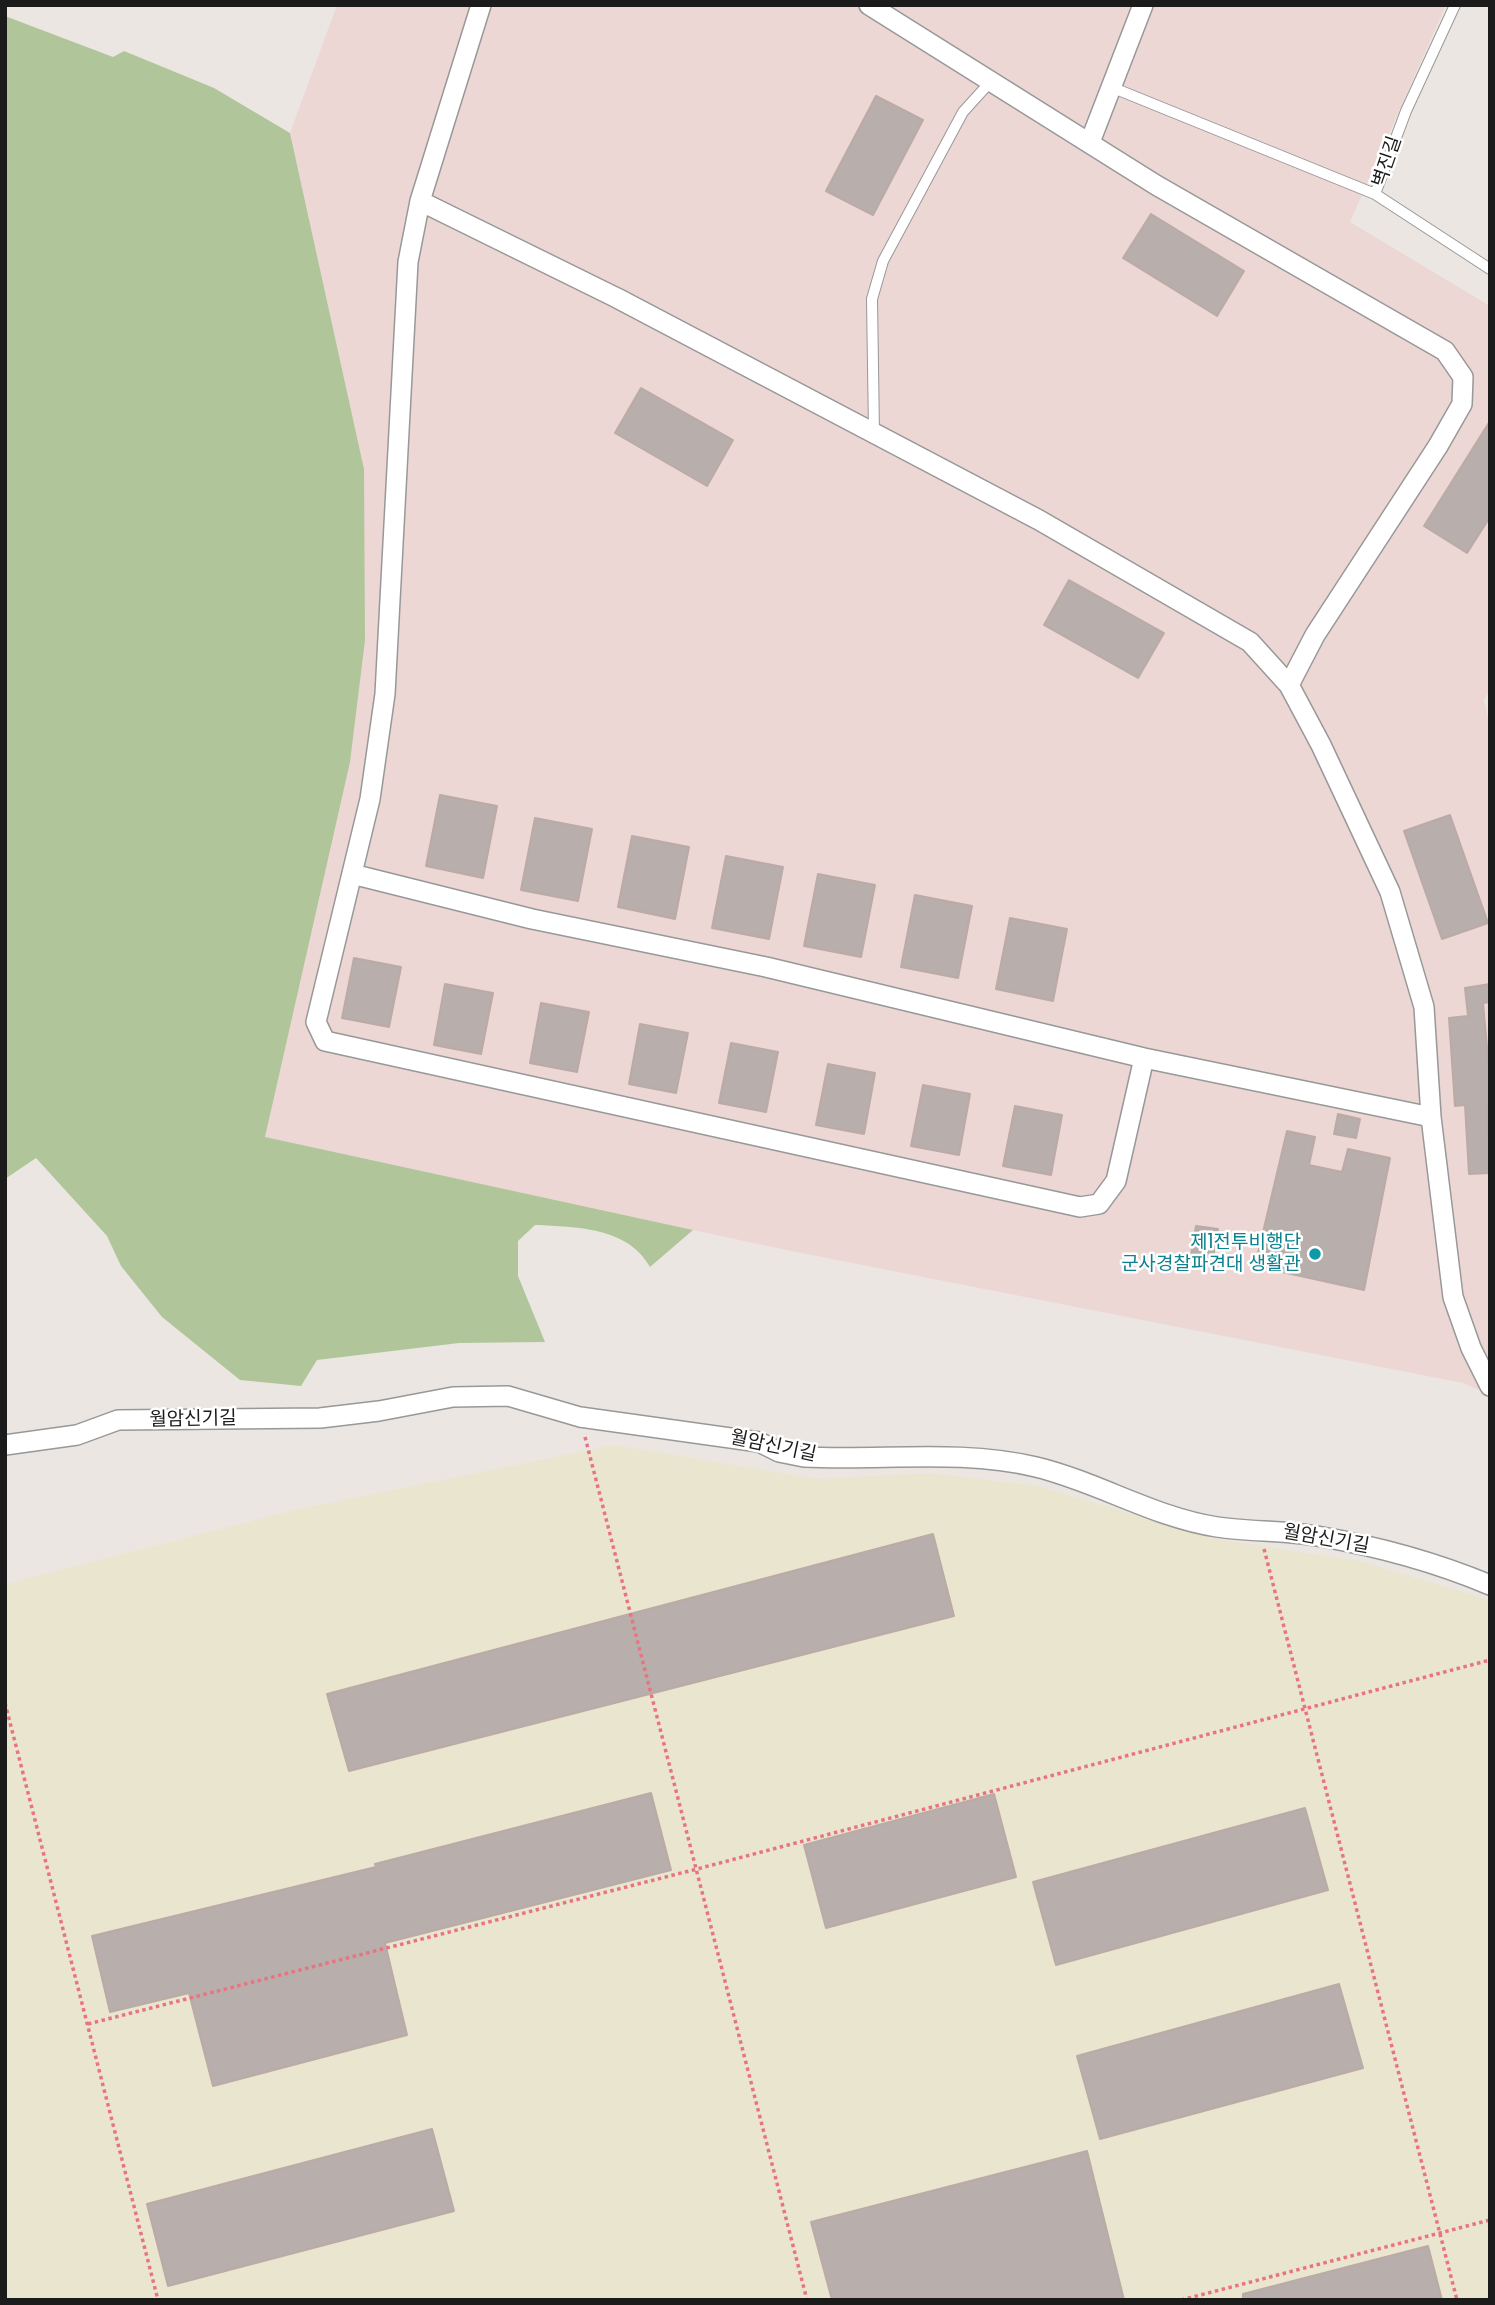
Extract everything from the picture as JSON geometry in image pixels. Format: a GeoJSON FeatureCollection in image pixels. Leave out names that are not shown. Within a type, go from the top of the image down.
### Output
{"type":"FeatureCollection","features":[{"type":"Feature","properties":{"kind":"street"},"geometry":{"type":"LineString","coordinates":[[481,5],[420,201],[408,262],[385,694],[370,799],[316,1022],[324,1041],[1080,1207],[1099,1204],[1116,1181],[1144,1058]]}},
{"type":"Feature","properties":{"kind":"street"},"geometry":{"type":"LineString","coordinates":[[1090,142],[1143,5]]}},
{"type":"Feature","properties":{"kind":"street"},"geometry":{"type":"LineString","coordinates":[[873,6],[1168,192],[1446,351],[1463,377],[1462,404],[1438,446],[1315,635],[1289,685]]}},
{"type":"Feature","properties":{"kind":"street"},"geometry":{"type":"LineString","coordinates":[[420,201],[617,298],[1039,520],[1250,642],[1289,685],[1321,745],[1390,892],[1424,1007],[1431,1117],[1453,1297],[1471,1348],[1490,1386]]}},
{"type":"Feature","properties":{"kind":"street"},"geometry":{"type":"LineString","coordinates":[[352,874],[532,919],[766,967],[1144,1058],[1431,1117]]}},
{"type":"Feature","properties":{"kind":"street","name":"월암신기길"},"geometry":{"type":"LineString","coordinates":[[5,1445],[77,1435],[118,1420],[320,1418],[379,1411],[453,1397],[508,1396],[579,1417],[760,1442],[779,1452],[804,1457],[984,1458],[1035,1467],[1081,1480],[1180,1518],[1217,1527],[1317,1536],[1408,1556],[1490,1585]]}},
{"type":"Feature","properties":{"kind":"lane","name":"벽진길"},"geometry":{"type":"LineString","coordinates":[[1455,5],[1406,111],[1375,194],[1490,269]]}},
{"type":"Feature","properties":{"kind":"lane"},"geometry":{"type":"LineString","coordinates":[[874,433],[872,299],[883,261],[963,112],[992,80]]}},
{"type":"Feature","properties":{"kind":"lane"},"geometry":{"type":"LineString","coordinates":[[1111,87],[1375,194]]}},
{"type":"Feature","properties":{"kind":"path"},"geometry":{"type":"LineString","coordinates":[[579,1417],[807,2300]]}},
{"type":"Feature","properties":{"kind":"path"},"geometry":{"type":"LineString","coordinates":[[1259,1530],[1458,2300]]}},
{"type":"Feature","properties":{"kind":"path"},"geometry":{"type":"LineString","coordinates":[[88,2024],[697,1869],[1490,1660]]}},
{"type":"Feature","properties":{"kind":"path"},"geometry":{"type":"LineString","coordinates":[[5,1703],[158,2300]]}},
{"type":"Feature","properties":{"kind":"path"},"geometry":{"type":"LineString","coordinates":[[1181,2300],[1490,2220]]}},
{"type":"Feature","properties":{"kind":"shaded area"},"geometry":{"type":"Polygon","coordinates":[[[337,5],[1446,5],[1350,222],[1490,306],[1490,690],[1484,700],[1490,727],[1490,1385],[1479,1390],[1463,1383],[786,1250],[265,1138],[281,1057],[364,469],[290,133],[337,5]]]}},
{"type":"Feature","properties":{"kind":"shaded area"},"geometry":{"type":"Polygon","coordinates":[[[614,1445],[817,1479],[929,1473],[1037,1486],[1216,1539],[1359,1561],[1490,1600],[1490,2300],[5,2300],[5,1584],[295,1510],[614,1445]]]}},
{"type":"Feature","properties":{"kind":"green space"},"geometry":{"type":"Polygon","coordinates":[[[5,16],[113,57],[124,51],[214,88],[290,133],[364,469],[365,640],[350,762],[265,1137],[693,1230],[650,1267],[629,1244],[615,1237],[584,1229],[535,1225],[518,1241],[518,1276],[545,1342],[459,1343],[317,1360],[301,1386],[240,1380],[162,1317],[121,1266],[107,1236],[36,1158],[5,1179],[5,16]]]}},
{"type":"Feature","properties":{"kind":"building"},"geometry":{"type":"Polygon","coordinates":[[[876,96],[923,120],[873,215],[826,191],[876,96]]]}},
{"type":"Feature","properties":{"kind":"building"},"geometry":{"type":"Polygon","coordinates":[[[1151,214],[1244,271],[1217,316],[1123,258],[1151,214]]]}},
{"type":"Feature","properties":{"kind":"building"},"geometry":{"type":"Polygon","coordinates":[[[641,388],[733,440],[707,486],[615,433],[641,388]]]}},
{"type":"Feature","properties":{"kind":"building"},"geometry":{"type":"Polygon","coordinates":[[[1490,421],[1490,517],[1467,553],[1424,526],[1490,421]]]}},
{"type":"Feature","properties":{"kind":"building"},"geometry":{"type":"Polygon","coordinates":[[[1069,580],[1164,633],[1138,678],[1044,625],[1069,580]]]}},
{"type":"Feature","properties":{"kind":"building"},"geometry":{"type":"Polygon","coordinates":[[[440,795],[497,806],[483,878],[426,866],[440,795]]]}},
{"type":"Feature","properties":{"kind":"building"},"geometry":{"type":"Polygon","coordinates":[[[1450,815],[1488,923],[1442,939],[1404,831],[1450,815]]]}},
{"type":"Feature","properties":{"kind":"building"},"geometry":{"type":"Polygon","coordinates":[[[535,818],[592,829],[578,901],[521,890],[535,818]]]}},
{"type":"Feature","properties":{"kind":"building"},"geometry":{"type":"Polygon","coordinates":[[[632,836],[689,847],[675,919],[618,907],[632,836]]]}},
{"type":"Feature","properties":{"kind":"building"},"geometry":{"type":"Polygon","coordinates":[[[726,856],[783,867],[769,939],[712,928],[726,856]]]}},
{"type":"Feature","properties":{"kind":"building"},"geometry":{"type":"Polygon","coordinates":[[[818,874],[875,885],[861,957],[804,946],[818,874]]]}},
{"type":"Feature","properties":{"kind":"building"},"geometry":{"type":"Polygon","coordinates":[[[915,895],[972,906],[958,978],[901,967],[915,895]]]}},
{"type":"Feature","properties":{"kind":"building"},"geometry":{"type":"Polygon","coordinates":[[[1010,918],[1067,929],[1053,1001],[996,989],[1010,918]]]}},
{"type":"Feature","properties":{"kind":"building"},"geometry":{"type":"Polygon","coordinates":[[[354,958],[401,967],[389,1027],[342,1018],[354,958]]]}},
{"type":"Feature","properties":{"kind":"building"},"geometry":{"type":"Polygon","coordinates":[[[445,984],[493,993],[481,1054],[434,1045],[445,984]]]}},
{"type":"Feature","properties":{"kind":"building"},"geometry":{"type":"Polygon","coordinates":[[[1490,984],[1490,1002],[1483,1003],[1490,1080],[1490,1103],[1487,1103],[1490,1173],[1469,1174],[1465,1105],[1455,1106],[1449,1018],[1468,1016],[1465,988],[1490,984]]]}},
{"type":"Feature","properties":{"kind":"building"},"geometry":{"type":"Polygon","coordinates":[[[541,1003],[589,1012],[577,1072],[530,1063],[541,1003]]]}},
{"type":"Feature","properties":{"kind":"building"},"geometry":{"type":"Polygon","coordinates":[[[640,1024],[688,1033],[676,1093],[629,1084],[640,1024]]]}},
{"type":"Feature","properties":{"kind":"building"},"geometry":{"type":"Polygon","coordinates":[[[731,1043],[778,1052],[766,1112],[719,1103],[731,1043]]]}},
{"type":"Feature","properties":{"kind":"building"},"geometry":{"type":"Polygon","coordinates":[[[828,1064],[875,1073],[864,1134],[816,1125],[828,1064]]]}},
{"type":"Feature","properties":{"kind":"building"},"geometry":{"type":"Polygon","coordinates":[[[923,1085],[970,1094],[959,1155],[911,1146],[923,1085]]]}},
{"type":"Feature","properties":{"kind":"building"},"geometry":{"type":"Polygon","coordinates":[[[1015,1106],[1062,1115],[1051,1175],[1003,1166],[1015,1106]]]}},
{"type":"Feature","properties":{"kind":"building"},"geometry":{"type":"Polygon","coordinates":[[[1338,1114],[1360,1119],[1356,1138],[1334,1134],[1338,1114]]]}},
{"type":"Feature","properties":{"kind":"building"},"geometry":{"type":"Polygon","coordinates":[[[1287,1131],[1315,1137],[1309,1165],[1342,1172],[1348,1149],[1390,1158],[1364,1290],[1255,1266],[1287,1131]]]}},
{"type":"Feature","properties":{"kind":"building"},"geometry":{"type":"Polygon","coordinates":[[[1196,1226],[1218,1229],[1213,1258],[1191,1255],[1196,1226]]]}},
{"type":"Feature","properties":{"kind":"building"},"geometry":{"type":"Polygon","coordinates":[[[933,1534],[954,1616],[349,1771],[327,1694],[933,1534]]]}},
{"type":"Feature","properties":{"kind":"building"},"geometry":{"type":"Polygon","coordinates":[[[651,1793],[671,1870],[385,1943],[407,2035],[213,2086],[189,1993],[110,2012],[92,1936],[376,1867],[375,1864],[651,1793]]]}},
{"type":"Feature","properties":{"kind":"building"},"geometry":{"type":"Polygon","coordinates":[[[994,1794],[1016,1877],[826,1928],[804,1845],[994,1794]]]}},
{"type":"Feature","properties":{"kind":"building"},"geometry":{"type":"Polygon","coordinates":[[[1305,1808],[1328,1890],[1056,1965],[1033,1882],[1305,1808]]]}},
{"type":"Feature","properties":{"kind":"building"},"geometry":{"type":"Polygon","coordinates":[[[1339,1984],[1363,2068],[1100,2139],[1077,2056],[1339,1984]]]}},
{"type":"Feature","properties":{"kind":"building"},"geometry":{"type":"Polygon","coordinates":[[[432,2129],[454,2211],[168,2286],[147,2204],[432,2129]]]}},
{"type":"Feature","properties":{"kind":"building"},"geometry":{"type":"Polygon","coordinates":[[[1087,2151],[1124,2300],[832,2300],[811,2222],[1087,2151]]]}},
{"type":"Feature","properties":{"kind":"building"},"geometry":{"type":"Polygon","coordinates":[[[1428,2246],[1442,2300],[1243,2300],[1243,2294],[1428,2246]]]}},
{"type":"Feature","properties":{"kind":"place","name":"제1전투비행단 군사경찰파견대 생활관"},"geometry":{"type":"Point","coordinates":[1315,1254]}}]}
